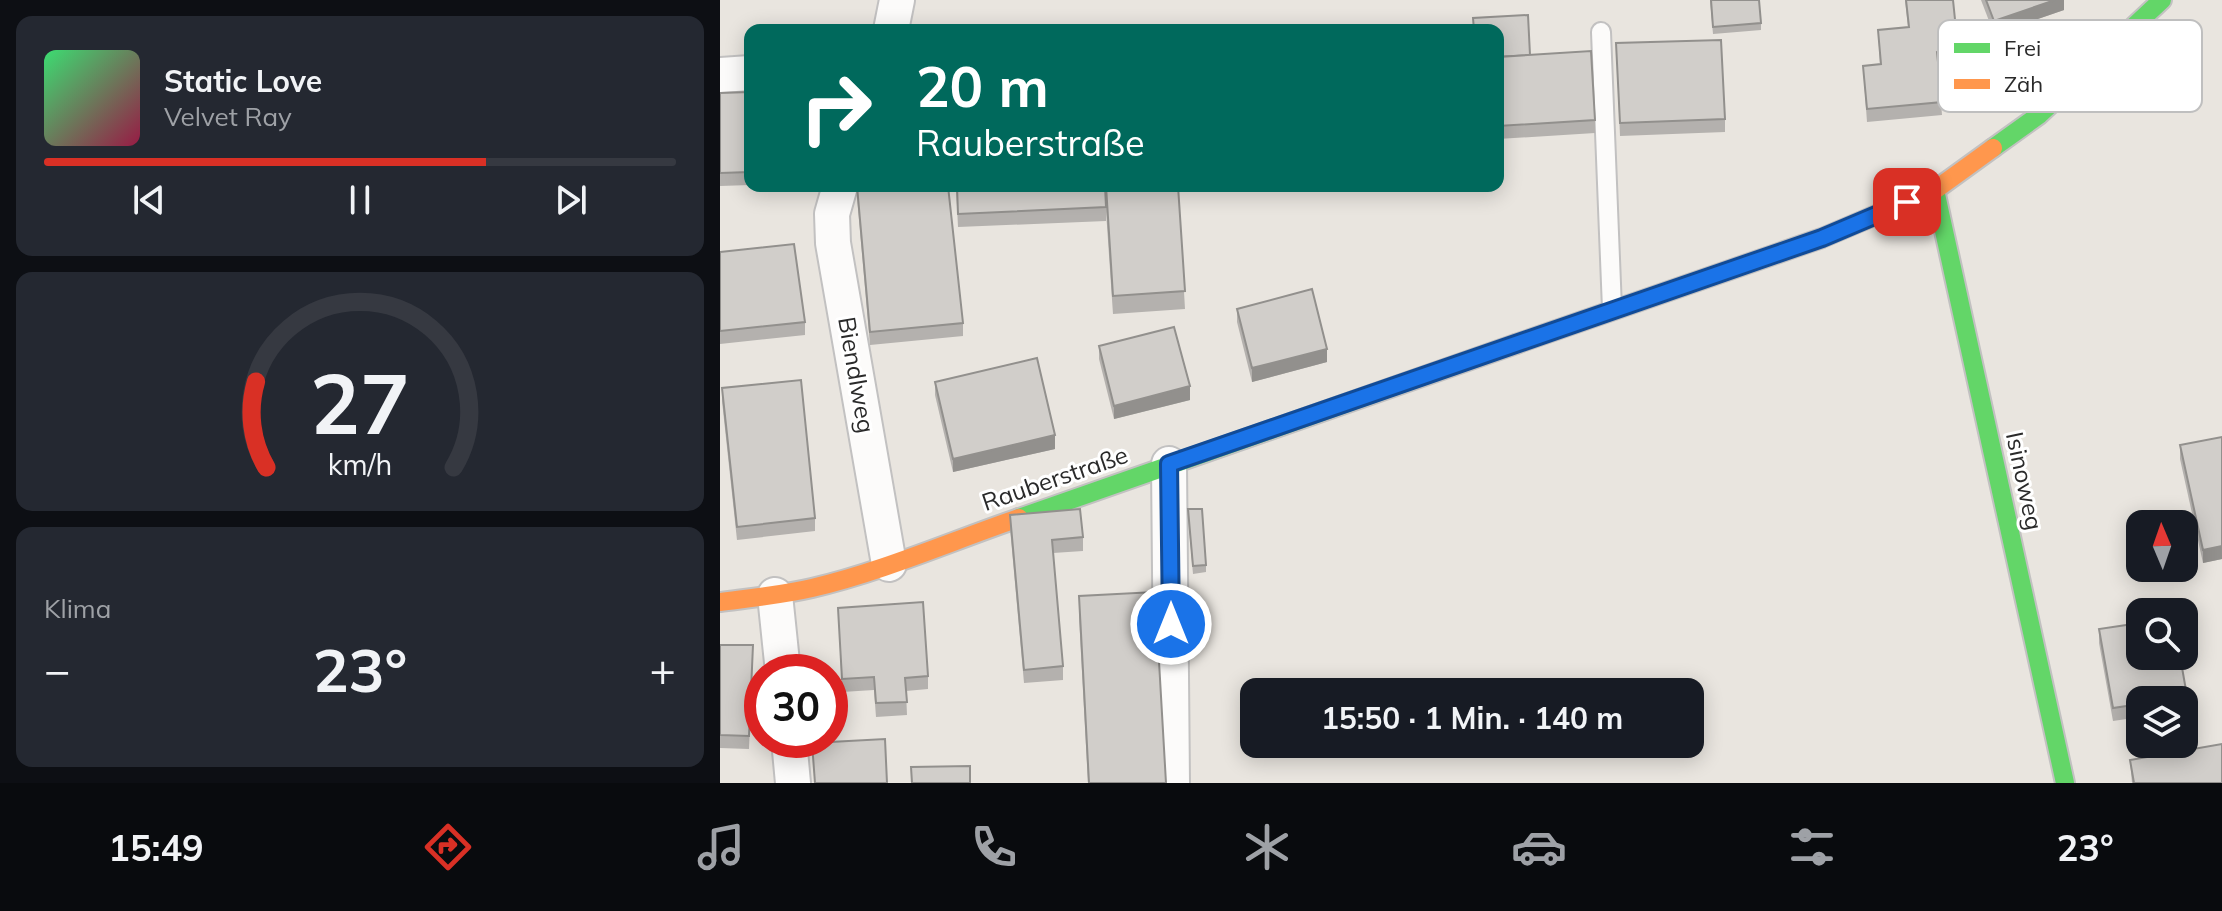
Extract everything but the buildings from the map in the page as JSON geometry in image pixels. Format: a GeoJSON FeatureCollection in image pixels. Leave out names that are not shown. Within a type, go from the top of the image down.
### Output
{"type":"FeatureCollection","features":[{"type":"Feature","properties":{"kind":"street"},"geometry":{"type":"LineString","coordinates":[[892,24],[897,0]]}},
{"type":"Feature","properties":{"kind":"street","name":"Rauberstraße"},"geometry":{"type":"LineString","coordinates":[[2141,20],[2162,0]]}},
{"type":"Feature","properties":{"kind":"street"},"geometry":{"type":"LineString","coordinates":[[720,75],[744,73]]}},
{"type":"Feature","properties":{"kind":"street","name":"Rauberstraße"},"geometry":{"type":"LineString","coordinates":[[720,602],[815,587],[889,564],[1822,238],[1935,190],[2042,112]]}},
{"type":"Feature","properties":{"kind":"street","name":"Isinoweg"},"geometry":{"type":"LineString","coordinates":[[1935,190],[2065,783]]}},
{"type":"Feature","properties":{"kind":"street","name":"Biendlweg"},"geometry":{"type":"LineString","coordinates":[[838,192],[832,214],[833,243],[889,564]]}},
{"type":"Feature","properties":{"kind":"street"},"geometry":{"type":"LineString","coordinates":[[1169,464],[1172,783]]}},
{"type":"Feature","properties":{"kind":"street"},"geometry":{"type":"LineString","coordinates":[[775,595],[781,654]]}},
{"type":"Feature","properties":{"kind":"street"},"geometry":{"type":"LineString","coordinates":[[791,758],[793,783]]}},
{"type":"Feature","properties":{"kind":"lane"},"geometry":{"type":"LineString","coordinates":[[1601,32],[1612,312]]}},
{"type":"Feature","properties":{"kind":"traffic: fast"},"geometry":{"type":"LineString","coordinates":[[2141,20],[2162,0]]}},
{"type":"Feature","properties":{"kind":"traffic: fast"},"geometry":{"type":"LineString","coordinates":[[1993,148],[2042,112]]}},
{"type":"Feature","properties":{"kind":"traffic: fast"},"geometry":{"type":"LineString","coordinates":[[1935,190],[2065,783]]}},
{"type":"Feature","properties":{"kind":"traffic: fast"},"geometry":{"type":"LineString","coordinates":[[1019,518],[1516,344]]}},
{"type":"Feature","properties":{"kind":"traffic: slow"},"geometry":{"type":"LineString","coordinates":[[1516,344],[1822,238],[1935,190],[1993,148]]}},
{"type":"Feature","properties":{"kind":"traffic: slow"},"geometry":{"type":"LineString","coordinates":[[720,602],[789,593],[838,581],[1019,518]]}},
{"type":"Feature","properties":{"kind":"route"},"geometry":{"type":"LineString","coordinates":[[1171,624],[1169,464],[1822,238],[1907,202]]}}]}
